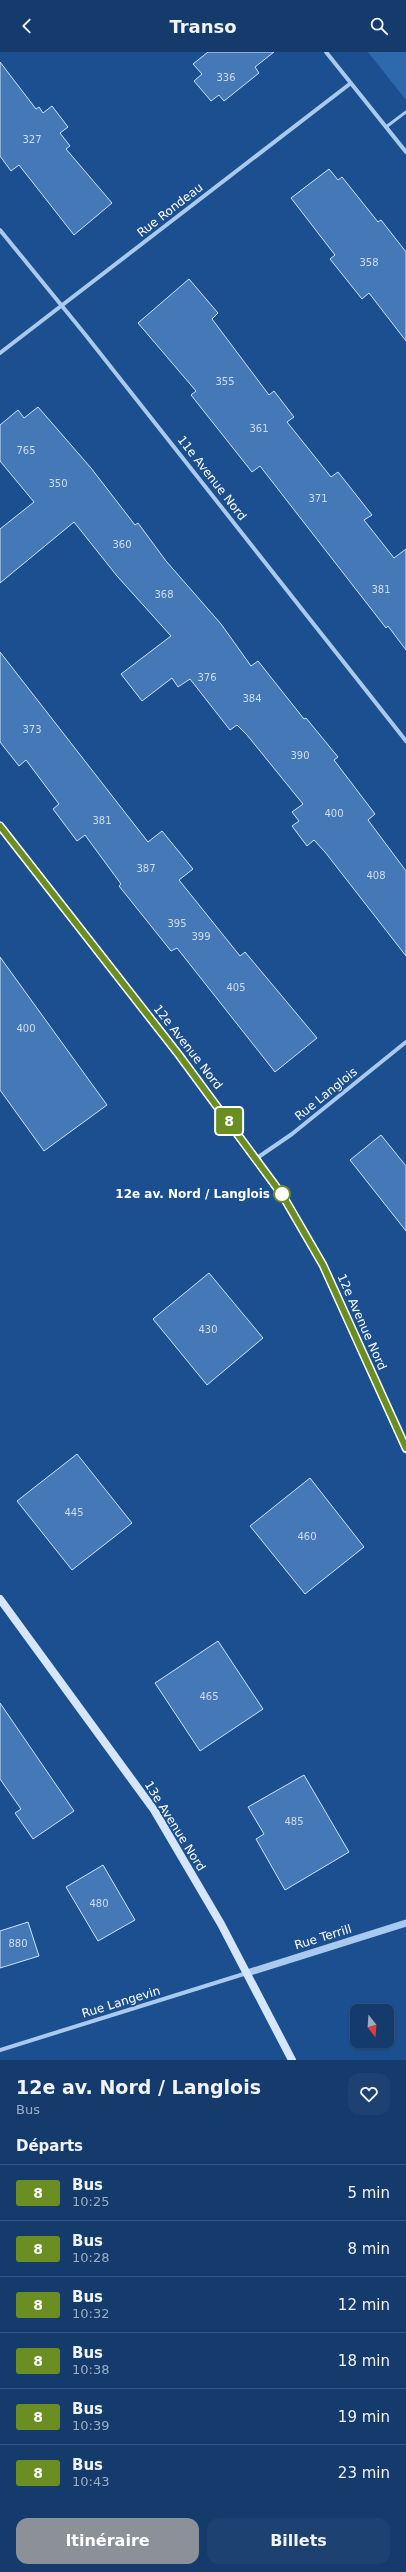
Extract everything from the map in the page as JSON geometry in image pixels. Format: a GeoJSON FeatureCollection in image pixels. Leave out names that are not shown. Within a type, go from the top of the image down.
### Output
{"type":"FeatureCollection","features":[{"type":"Feature","properties":{"kind":"main road","name":"12e Avenue Nord"},"geometry":{"type":"LineString","coordinates":[[0,826],[257,1158],[283,1196],[323,1265],[406,1448]]}},
{"type":"Feature","properties":{"kind":"main road","name":"13e Avenue Nord"},"geometry":{"type":"LineString","coordinates":[[0,1599],[154,1810],[247,1972],[292,2060]]}},
{"type":"Feature","properties":{"kind":"street"},"geometry":{"type":"LineString","coordinates":[[326,52],[406,152]]}},
{"type":"Feature","properties":{"kind":"street","name":"Rue Rondeau"},"geometry":{"type":"LineString","coordinates":[[0,353],[351,83]]}},
{"type":"Feature","properties":{"kind":"street","name":"11e Avenue Nord"},"geometry":{"type":"LineString","coordinates":[[0,230],[62,305],[406,741]]}},
{"type":"Feature","properties":{"kind":"street","name":"Rue Langlois"},"geometry":{"type":"LineString","coordinates":[[257,1158],[292,1134],[406,1042]]}},
{"type":"Feature","properties":{"kind":"street","name":"Rue Terrill"},"geometry":{"type":"LineString","coordinates":[[247,1972],[406,1923]]}},
{"type":"Feature","properties":{"kind":"street","name":"Rue Langevin"},"geometry":{"type":"LineString","coordinates":[[0,2050],[247,1972]]}},
{"type":"Feature","properties":{"kind":"lane"},"geometry":{"type":"LineString","coordinates":[[386,127],[406,112]]}},
{"type":"Feature","properties":{"kind":"shaded area"},"geometry":{"type":"Polygon","coordinates":[[[368,52],[406,52],[406,100],[368,52]]]}},
{"type":"Feature","properties":{"kind":"building"},"geometry":{"type":"Polygon","coordinates":[[[208,52],[274,52],[255,67],[259,73],[224,101],[219,95],[211,101],[194,81],[202,74],[193,64],[208,52]]]}},
{"type":"Feature","properties":{"kind":"building"},"geometry":{"type":"Polygon","coordinates":[[[0,62],[36,109],[39,107],[43,113],[52,106],[68,127],[60,133],[70,146],[66,149],[112,203],[74,235],[19,165],[11,171],[0,156],[0,62]]]}},
{"type":"Feature","properties":{"kind":"building"},"geometry":{"type":"Polygon","coordinates":[[[329,169],[338,180],[342,177],[378,222],[381,220],[406,252],[406,341],[369,293],[362,299],[330,259],[335,255],[291,198],[329,169]]]}},
{"type":"Feature","properties":{"kind":"building"},"geometry":{"type":"Polygon","coordinates":[[[189,279],[218,313],[212,319],[269,395],[274,391],[294,417],[287,422],[331,477],[338,472],[372,515],[364,520],[394,558],[406,549],[406,650],[388,626],[386,628],[260,466],[252,472],[191,395],[196,391],[138,323],[189,279]]]}},
{"type":"Feature","properties":{"kind":"building"},"geometry":{"type":"Polygon","coordinates":[[[38,407],[91,468],[135,525],[138,523],[166,561],[221,624],[251,666],[258,661],[304,719],[306,718],[338,757],[334,760],[375,814],[368,820],[406,871],[406,956],[325,852],[314,840],[307,846],[292,826],[299,821],[292,812],[303,804],[247,735],[237,725],[230,730],[190,679],[178,687],[172,678],[142,701],[121,674],[171,636],[117,576],[74,522],[0,583],[0,529],[34,502],[0,461],[0,425],[18,410],[24,418],[38,407]]]}},
{"type":"Feature","properties":{"kind":"building"},"geometry":{"type":"Polygon","coordinates":[[[0,652],[148,842],[162,831],[193,869],[179,880],[240,956],[245,952],[317,1038],[275,1072],[177,948],[171,951],[119,886],[121,884],[85,835],[77,841],[53,809],[59,804],[26,760],[19,766],[0,742],[0,652]]]}},
{"type":"Feature","properties":{"kind":"building"},"geometry":{"type":"Polygon","coordinates":[[[0,957],[107,1105],[44,1151],[0,1090],[0,957]]]}},
{"type":"Feature","properties":{"kind":"building"},"geometry":{"type":"Polygon","coordinates":[[[381,1135],[406,1166],[406,1231],[350,1160],[381,1135]]]}},
{"type":"Feature","properties":{"kind":"building"},"geometry":{"type":"Polygon","coordinates":[[[209,1273],[263,1338],[207,1385],[153,1319],[209,1273]]]}},
{"type":"Feature","properties":{"kind":"building"},"geometry":{"type":"Polygon","coordinates":[[[77,1454],[132,1523],[72,1570],[17,1501],[77,1454]]]}},
{"type":"Feature","properties":{"kind":"building"},"geometry":{"type":"Polygon","coordinates":[[[310,1478],[364,1547],[305,1594],[250,1526],[310,1478]]]}},
{"type":"Feature","properties":{"kind":"building"},"geometry":{"type":"Polygon","coordinates":[[[218,1641],[263,1709],[200,1751],[155,1683],[218,1641]]]}},
{"type":"Feature","properties":{"kind":"building"},"geometry":{"type":"Polygon","coordinates":[[[0,1703],[74,1811],[33,1839],[15,1813],[21,1809],[0,1779],[0,1703]]]}},
{"type":"Feature","properties":{"kind":"building"},"geometry":{"type":"Polygon","coordinates":[[[304,1775],[349,1852],[285,1890],[256,1839],[264,1834],[248,1807],[304,1775]]]}},
{"type":"Feature","properties":{"kind":"building"},"geometry":{"type":"Polygon","coordinates":[[[103,1865],[135,1920],[98,1941],[66,1887],[103,1865]]]}},
{"type":"Feature","properties":{"kind":"building"},"geometry":{"type":"Polygon","coordinates":[[[28,1922],[39,1956],[0,1968],[0,1931],[28,1922]]]}},
{"type":"Feature","properties":{"kind":"bus line","name":"8"},"geometry":{"type":"LineString","coordinates":[[0,826],[179,1055],[257,1158],[283,1196],[323,1265],[406,1448]]}},
{"type":"Feature","properties":{"kind":"place","name":"12e av. Nord / Langlois"},"geometry":{"type":"Point","coordinates":[282,1194]}}]}
